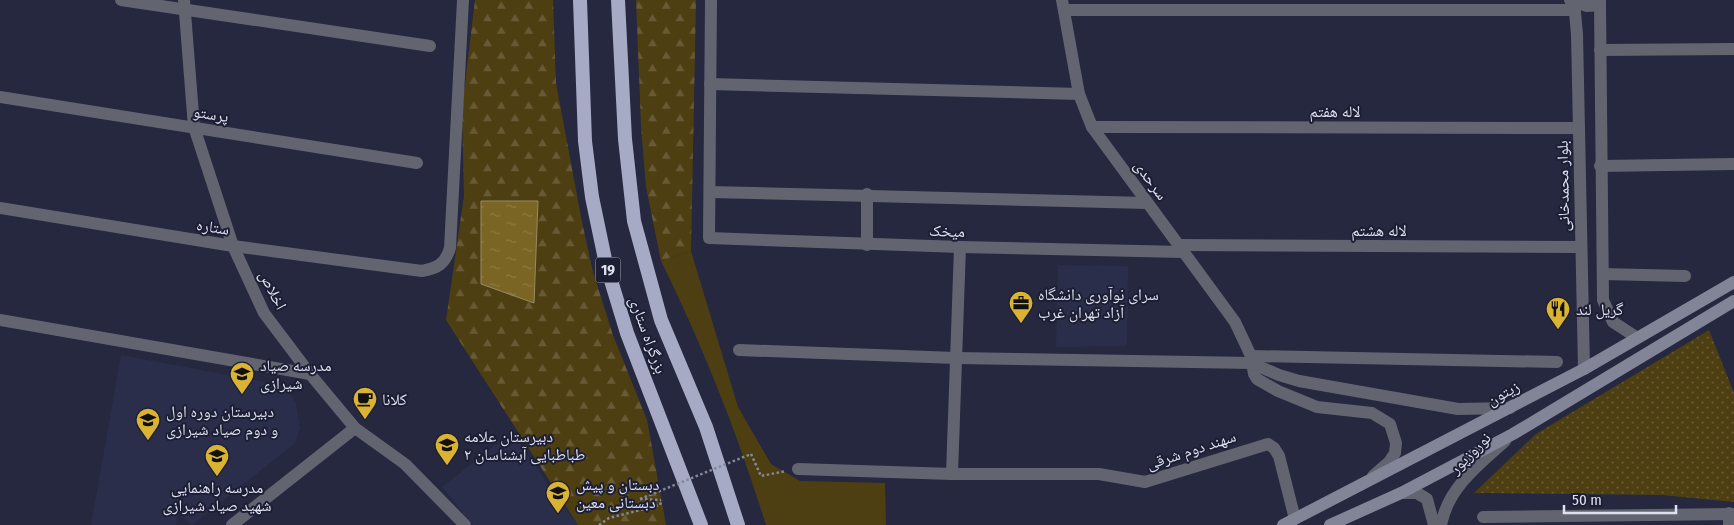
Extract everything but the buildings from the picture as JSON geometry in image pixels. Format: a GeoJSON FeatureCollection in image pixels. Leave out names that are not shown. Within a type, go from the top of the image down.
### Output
{"type":"FeatureCollection","features":[{"type":"Feature","properties":{"kind":"highway","name":"بزرگراه ستاری"},"geometry":{"type":"LineString","coordinates":[[580,0],[585,141],[592,197],[606,264],[627,333],[701,525]]}},
{"type":"Feature","properties":{"kind":"highway","name":"بزرگراه ستاری"},"geometry":{"type":"LineString","coordinates":[[618,0],[625,139],[634,221],[661,320],[706,427],[738,525]]}},
{"type":"Feature","properties":{"kind":"highway"},"geometry":{"type":"LineString","coordinates":[[728,490],[744,525]]}},
{"type":"Feature","properties":{"kind":"main road","name":"زیتون"},"geometry":{"type":"LineString","coordinates":[[1283,525],[1512,408],[1584,369],[1636,337],[1734,282]]}},
{"type":"Feature","properties":{"kind":"main road"},"geometry":{"type":"LineString","coordinates":[[1330,525],[1401,493],[1513,434],[1734,301]]}},
{"type":"Feature","properties":{"kind":"street"},"geometry":{"type":"LineString","coordinates":[[121,0],[184,5],[430,46]]}},
{"type":"Feature","properties":{"kind":"street","name":"ستاره"},"geometry":{"type":"LineString","coordinates":[[0,208],[233,246],[422,271],[438,268],[446,259],[450,248],[464,0]]}},
{"type":"Feature","properties":{"kind":"street"},"geometry":{"type":"LineString","coordinates":[[711,0],[710,192],[867,194],[1147,203]]}},
{"type":"Feature","properties":{"kind":"street"},"geometry":{"type":"LineString","coordinates":[[1063,5],[1573,4],[1587,6],[1600,3],[1600,166],[1603,300],[1613,322],[1636,337]]}},
{"type":"Feature","properties":{"kind":"street","name":"بلوار محمدخانی"},"geometry":{"type":"LineString","coordinates":[[1573,4],[1579,128],[1584,369]]}},
{"type":"Feature","properties":{"kind":"street","name":"اخلاص"},"geometry":{"type":"LineString","coordinates":[[184,5],[194,127],[233,246],[264,313],[310,374],[355,428],[405,464],[465,525]]}},
{"type":"Feature","properties":{"kind":"street","name":"سرحدی"},"geometry":{"type":"LineString","coordinates":[[1063,5],[1080,94],[1092,127],[1235,322],[1257,379],[1278,391],[1317,407],[1372,413],[1390,424],[1395,433],[1395,453],[1389,462],[1366,481]]}},
{"type":"Feature","properties":{"kind":"street"},"geometry":{"type":"LineString","coordinates":[[1600,50],[1734,49]]}},
{"type":"Feature","properties":{"kind":"street"},"geometry":{"type":"LineString","coordinates":[[710,84],[1080,94]]}},
{"type":"Feature","properties":{"kind":"street","name":"پرستو"},"geometry":{"type":"LineString","coordinates":[[0,97],[417,162]]}},
{"type":"Feature","properties":{"kind":"street","name":"لاله هفتم"},"geometry":{"type":"LineString","coordinates":[[1092,127],[1579,128]]}},
{"type":"Feature","properties":{"kind":"street"},"geometry":{"type":"LineString","coordinates":[[1600,166],[1734,164]]}},
{"type":"Feature","properties":{"kind":"street","name":"میخک"},"geometry":{"type":"LineString","coordinates":[[710,192],[709,238],[960,247],[1181,248]]}},
{"type":"Feature","properties":{"kind":"street"},"geometry":{"type":"LineString","coordinates":[[867,194],[867,244]]}},
{"type":"Feature","properties":{"kind":"street"},"geometry":{"type":"LineString","coordinates":[[798,470],[952,474],[960,247]]}},
{"type":"Feature","properties":{"kind":"street","name":"لاله هشتم"},"geometry":{"type":"LineString","coordinates":[[1181,248],[1580,247]]}},
{"type":"Feature","properties":{"kind":"street"},"geometry":{"type":"LineString","coordinates":[[1603,274],[1685,276]]}},
{"type":"Feature","properties":{"kind":"street"},"geometry":{"type":"LineString","coordinates":[[1581,290],[1589,296],[1596,296],[1603,290]]}},
{"type":"Feature","properties":{"kind":"street"},"geometry":{"type":"LineString","coordinates":[[0,320],[310,374]]}},
{"type":"Feature","properties":{"kind":"street"},"geometry":{"type":"LineString","coordinates":[[739,350],[956,358],[1557,362]]}},
{"type":"Feature","properties":{"kind":"street"},"geometry":{"type":"LineString","coordinates":[[1251,360],[1279,376],[1299,381],[1458,409],[1512,408]]}},
{"type":"Feature","properties":{"kind":"street"},"geometry":{"type":"LineString","coordinates":[[232,525],[355,428]]}},
{"type":"Feature","properties":{"kind":"street","name":"نوروزپور"},"geometry":{"type":"LineString","coordinates":[[1441,525],[1452,495],[1468,474],[1513,434]]}},
{"type":"Feature","properties":{"kind":"street","name":"سهند دوم شرقی"},"geometry":{"type":"LineString","coordinates":[[952,474],[1098,474],[1145,482],[1268,444],[1274,448],[1279,456],[1295,519]]}},
{"type":"Feature","properties":{"kind":"street"},"geometry":{"type":"LineString","coordinates":[[1401,493],[1417,493],[1428,499],[1434,525]]}},
{"type":"Feature","properties":{"kind":"street"},"geometry":{"type":"LineString","coordinates":[[1483,517],[1731,517]]}},
{"type":"Feature","properties":{"kind":"path"},"geometry":{"type":"LineString","coordinates":[[599,525],[609,518],[660,505],[662,500],[640,499],[751,454],[761,476],[798,470]]}},
{"type":"Feature","properties":{"kind":"shaded area"},"geometry":{"type":"Polygon","coordinates":[[[1058,265],[1128,266],[1127,346],[1056,347],[1058,265]]]}},
{"type":"Feature","properties":{"kind":"shaded area"},"geometry":{"type":"Polygon","coordinates":[[[121,355],[286,386],[296,404],[300,429],[295,443],[192,525],[178,513],[176,525],[91,525],[121,355]]]}},
{"type":"Feature","properties":{"kind":"shaded area"},"geometry":{"type":"Polygon","coordinates":[[[512,432],[578,525],[473,525],[442,487],[512,432]]]}},
{"type":"Feature","properties":{"kind":"green space"},"geometry":{"type":"Polygon","coordinates":[[[475,0],[553,0],[556,83],[582,222],[593,272],[613,335],[647,420],[666,525],[578,525],[446,320],[464,196],[462,109],[475,0]]]}},
{"type":"Feature","properties":{"kind":"green space"},"geometry":{"type":"Polygon","coordinates":[[[636,0],[696,0],[691,251],[661,261],[646,187],[641,126],[636,0]]]}},
{"type":"Feature","properties":{"kind":"green space"},"geometry":{"type":"Polygon","coordinates":[[[691,251],[738,407],[771,464],[800,481],[885,483],[886,525],[766,525],[719,391],[661,261],[691,251]]]}},
{"type":"Feature","properties":{"kind":"green space"},"geometry":{"type":"Polygon","coordinates":[[[1709,330],[1734,393],[1734,502],[1662,495],[1474,493],[1536,434],[1709,330]]]}},
{"type":"Feature","properties":{"kind":"water"},"geometry":{"type":"Polygon","coordinates":[[[481,201],[538,201],[534,303],[481,284],[481,201]]]}},
{"type":"Feature","properties":{"kind":"place","name":"سرای نوآوری دانشگاه آزاد تهران غرب"},"geometry":{"type":"Point","coordinates":[1021,324]}},
{"type":"Feature","properties":{"kind":"place","name":"گریل لند"},"geometry":{"type":"Point","coordinates":[1558,330]}},
{"type":"Feature","properties":{"kind":"place","name":"مدرسه صیاد شیرازی"},"geometry":{"type":"Point","coordinates":[242,395]}},
{"type":"Feature","properties":{"kind":"place","name":"کلانا"},"geometry":{"type":"Point","coordinates":[365,420]}},
{"type":"Feature","properties":{"kind":"place","name":"دبیرستان دوره اول‌ و دوم صیاد شیرازی"},"geometry":{"type":"Point","coordinates":[148,441]}},
{"type":"Feature","properties":{"kind":"place","name":"دبیرستان علامه طباطبایی آبشناسان ۲"},"geometry":{"type":"Point","coordinates":[447,466]}},
{"type":"Feature","properties":{"kind":"place","name":"مدرسه راهنمايی شهيد صياد شيرازی"},"geometry":{"type":"Point","coordinates":[217,477]}},
{"type":"Feature","properties":{"kind":"place","name":"دبستان و پیش دبستانی معین"},"geometry":{"type":"Point","coordinates":[558,514]}}]}
